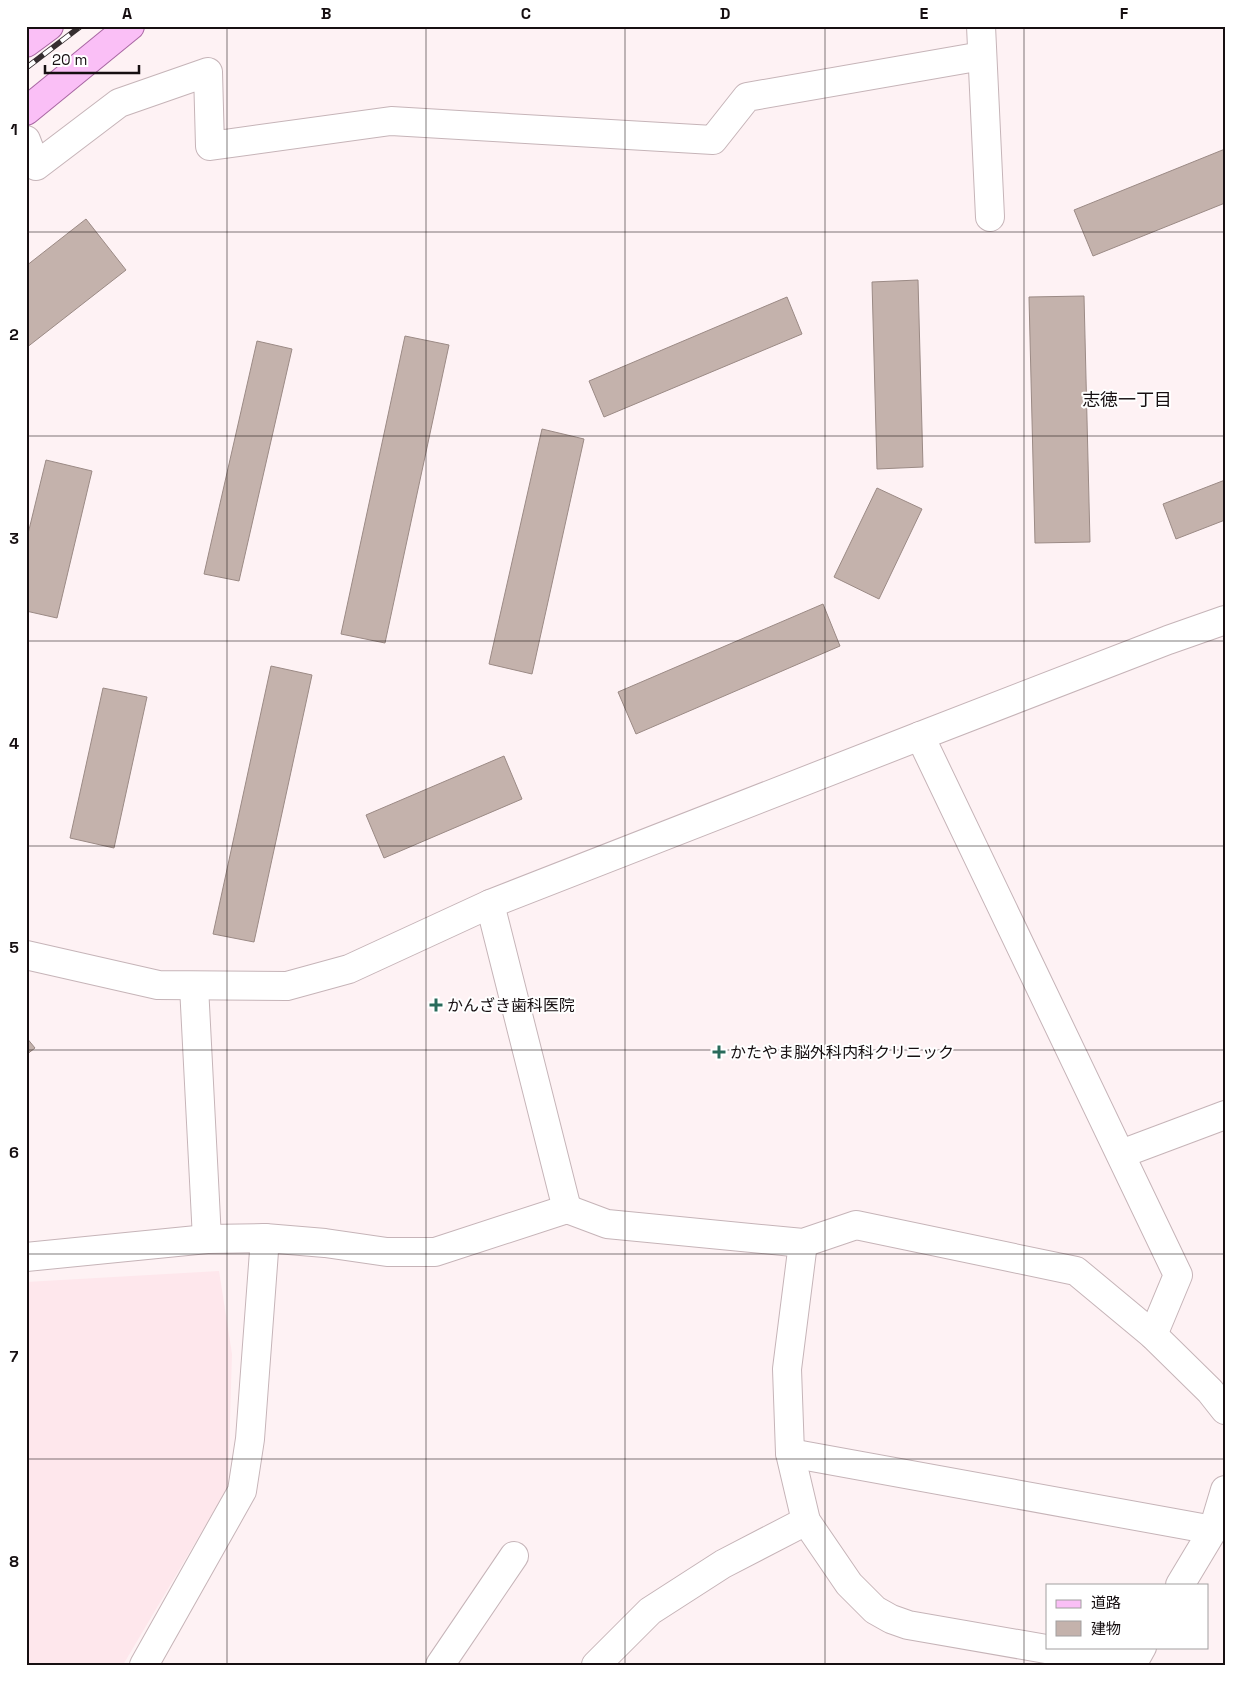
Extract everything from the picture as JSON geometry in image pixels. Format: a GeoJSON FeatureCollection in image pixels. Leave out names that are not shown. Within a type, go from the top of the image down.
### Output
{"type":"FeatureCollection","features":[{"type":"Feature","properties":{"kind":"main road"},"geometry":{"type":"LineString","coordinates":[[26,43],[49,26]]}},
{"type":"Feature","properties":{"kind":"main road"},"geometry":{"type":"LineString","coordinates":[[26,111],[130,26]]}},
{"type":"Feature","properties":{"kind":"street"},"geometry":{"type":"LineString","coordinates":[[981,26],[990,217]]}},
{"type":"Feature","properties":{"kind":"street"},"geometry":{"type":"LineString","coordinates":[[26,140],[36,166],[119,103],[208,72],[210,146],[391,121],[713,140],[747,97],[982,56]]}},
{"type":"Feature","properties":{"kind":"street"},"geometry":{"type":"LineString","coordinates":[[26,955],[158,985],[286,986],[349,969],[490,904],[920,736],[1225,620]]}},
{"type":"Feature","properties":{"kind":"street"},"geometry":{"type":"LineString","coordinates":[[920,736],[1178,1275],[1153,1335]]}},
{"type":"Feature","properties":{"kind":"street"},"geometry":{"type":"LineString","coordinates":[[490,904],[567,1208]]}},
{"type":"Feature","properties":{"kind":"street"},"geometry":{"type":"LineString","coordinates":[[194,986],[207,1239]]}},
{"type":"Feature","properties":{"kind":"street"},"geometry":{"type":"LineString","coordinates":[[1121,1154],[1225,1115]]}},
{"type":"Feature","properties":{"kind":"street"},"geometry":{"type":"LineString","coordinates":[[26,1257],[207,1239],[266,1238],[325,1243],[387,1252],[435,1252],[567,1208],[607,1224],[803,1243],[856,1225],[1076,1271],[1153,1335],[1210,1391],[1225,1410]]}},
{"type":"Feature","properties":{"kind":"street"},"geometry":{"type":"LineString","coordinates":[[144,1665],[242,1491],[250,1439],[266,1238]]}},
{"type":"Feature","properties":{"kind":"street"},"geometry":{"type":"LineString","coordinates":[[803,1243],[787,1369],[790,1453],[806,1520],[849,1584],[875,1610],[891,1619],[908,1625],[1046,1646]]}},
{"type":"Feature","properties":{"kind":"street"},"geometry":{"type":"LineString","coordinates":[[790,1453],[1214,1530]]}},
{"type":"Feature","properties":{"kind":"street"},"geometry":{"type":"LineString","coordinates":[[1181,1584],[1214,1530],[1225,1490]]}},
{"type":"Feature","properties":{"kind":"street"},"geometry":{"type":"LineString","coordinates":[[596,1665],[650,1611],[722,1564],[806,1520]]}},
{"type":"Feature","properties":{"kind":"street"},"geometry":{"type":"LineString","coordinates":[[440,1665],[514,1556]]}},
{"type":"Feature","properties":{"kind":"street"},"geometry":{"type":"LineString","coordinates":[[1062,1648],[1136,1659]]}},
{"type":"Feature","properties":{"kind":"shaded area"},"geometry":{"type":"Polygon","coordinates":[[[219,1271],[232,1354],[228,1487],[123,1665],[26,1665],[26,1282],[219,1271]]]}},
{"type":"Feature","properties":{"kind":"building"},"geometry":{"type":"Polygon","coordinates":[[[1225,149],[1225,203],[1093,256],[1074,210],[1225,149]]]}},
{"type":"Feature","properties":{"kind":"building"},"geometry":{"type":"Polygon","coordinates":[[[86,219],[126,270],[26,348],[26,266],[86,219]]]}},
{"type":"Feature","properties":{"kind":"building"},"geometry":{"type":"Polygon","coordinates":[[[918,280],[923,467],[877,469],[872,282],[918,280]]]}},
{"type":"Feature","properties":{"kind":"building"},"geometry":{"type":"Polygon","coordinates":[[[1084,296],[1090,542],[1035,543],[1029,297],[1084,296]]]}},
{"type":"Feature","properties":{"kind":"building"},"geometry":{"type":"Polygon","coordinates":[[[787,297],[802,334],[604,417],[589,381],[787,297]]]}},
{"type":"Feature","properties":{"kind":"building"},"geometry":{"type":"Polygon","coordinates":[[[405,336],[449,345],[385,643],[341,634],[405,336]]]}},
{"type":"Feature","properties":{"kind":"building"},"geometry":{"type":"Polygon","coordinates":[[[257,341],[292,349],[239,581],[204,574],[257,341]]]}},
{"type":"Feature","properties":{"kind":"building"},"geometry":{"type":"Polygon","coordinates":[[[542,429],[584,439],[532,674],[489,664],[542,429]]]}},
{"type":"Feature","properties":{"kind":"building"},"geometry":{"type":"Polygon","coordinates":[[[46,460],[92,471],[57,618],[26,611],[26,542],[46,460]]]}},
{"type":"Feature","properties":{"kind":"building"},"geometry":{"type":"Polygon","coordinates":[[[1225,480],[1225,520],[1176,539],[1163,504],[1225,480]]]}},
{"type":"Feature","properties":{"kind":"building"},"geometry":{"type":"Polygon","coordinates":[[[877,488],[922,509],[879,599],[834,577],[877,488]]]}},
{"type":"Feature","properties":{"kind":"building"},"geometry":{"type":"Polygon","coordinates":[[[823,604],[840,646],[636,734],[618,692],[823,604]]]}},
{"type":"Feature","properties":{"kind":"building"},"geometry":{"type":"Polygon","coordinates":[[[271,666],[312,675],[254,942],[213,934],[271,666]]]}},
{"type":"Feature","properties":{"kind":"building"},"geometry":{"type":"Polygon","coordinates":[[[103,688],[147,697],[114,848],[70,838],[103,688]]]}},
{"type":"Feature","properties":{"kind":"building"},"geometry":{"type":"Polygon","coordinates":[[[504,756],[522,799],[384,858],[366,815],[504,756]]]}},
{"type":"Feature","properties":{"kind":"building"},"geometry":{"type":"Polygon","coordinates":[[[26,1037],[35,1048],[26,1055],[26,1037]]]}},
{"type":"Feature","properties":{"kind":"railway"},"geometry":{"type":"LineString","coordinates":[[26,68],[81,26]]}},
{"type":"Feature","properties":{"kind":"place","name":"かんざき歯科医院"},"geometry":{"type":"Point","coordinates":[436,1005]}},
{"type":"Feature","properties":{"kind":"place","name":"かたやま脳外科内科クリニック"},"geometry":{"type":"Point","coordinates":[719,1052]}},
{"type":"Feature","properties":{"kind":"district","name":"志徳一丁目"},"geometry":{"type":"Point","coordinates":[1127,399]}}]}
